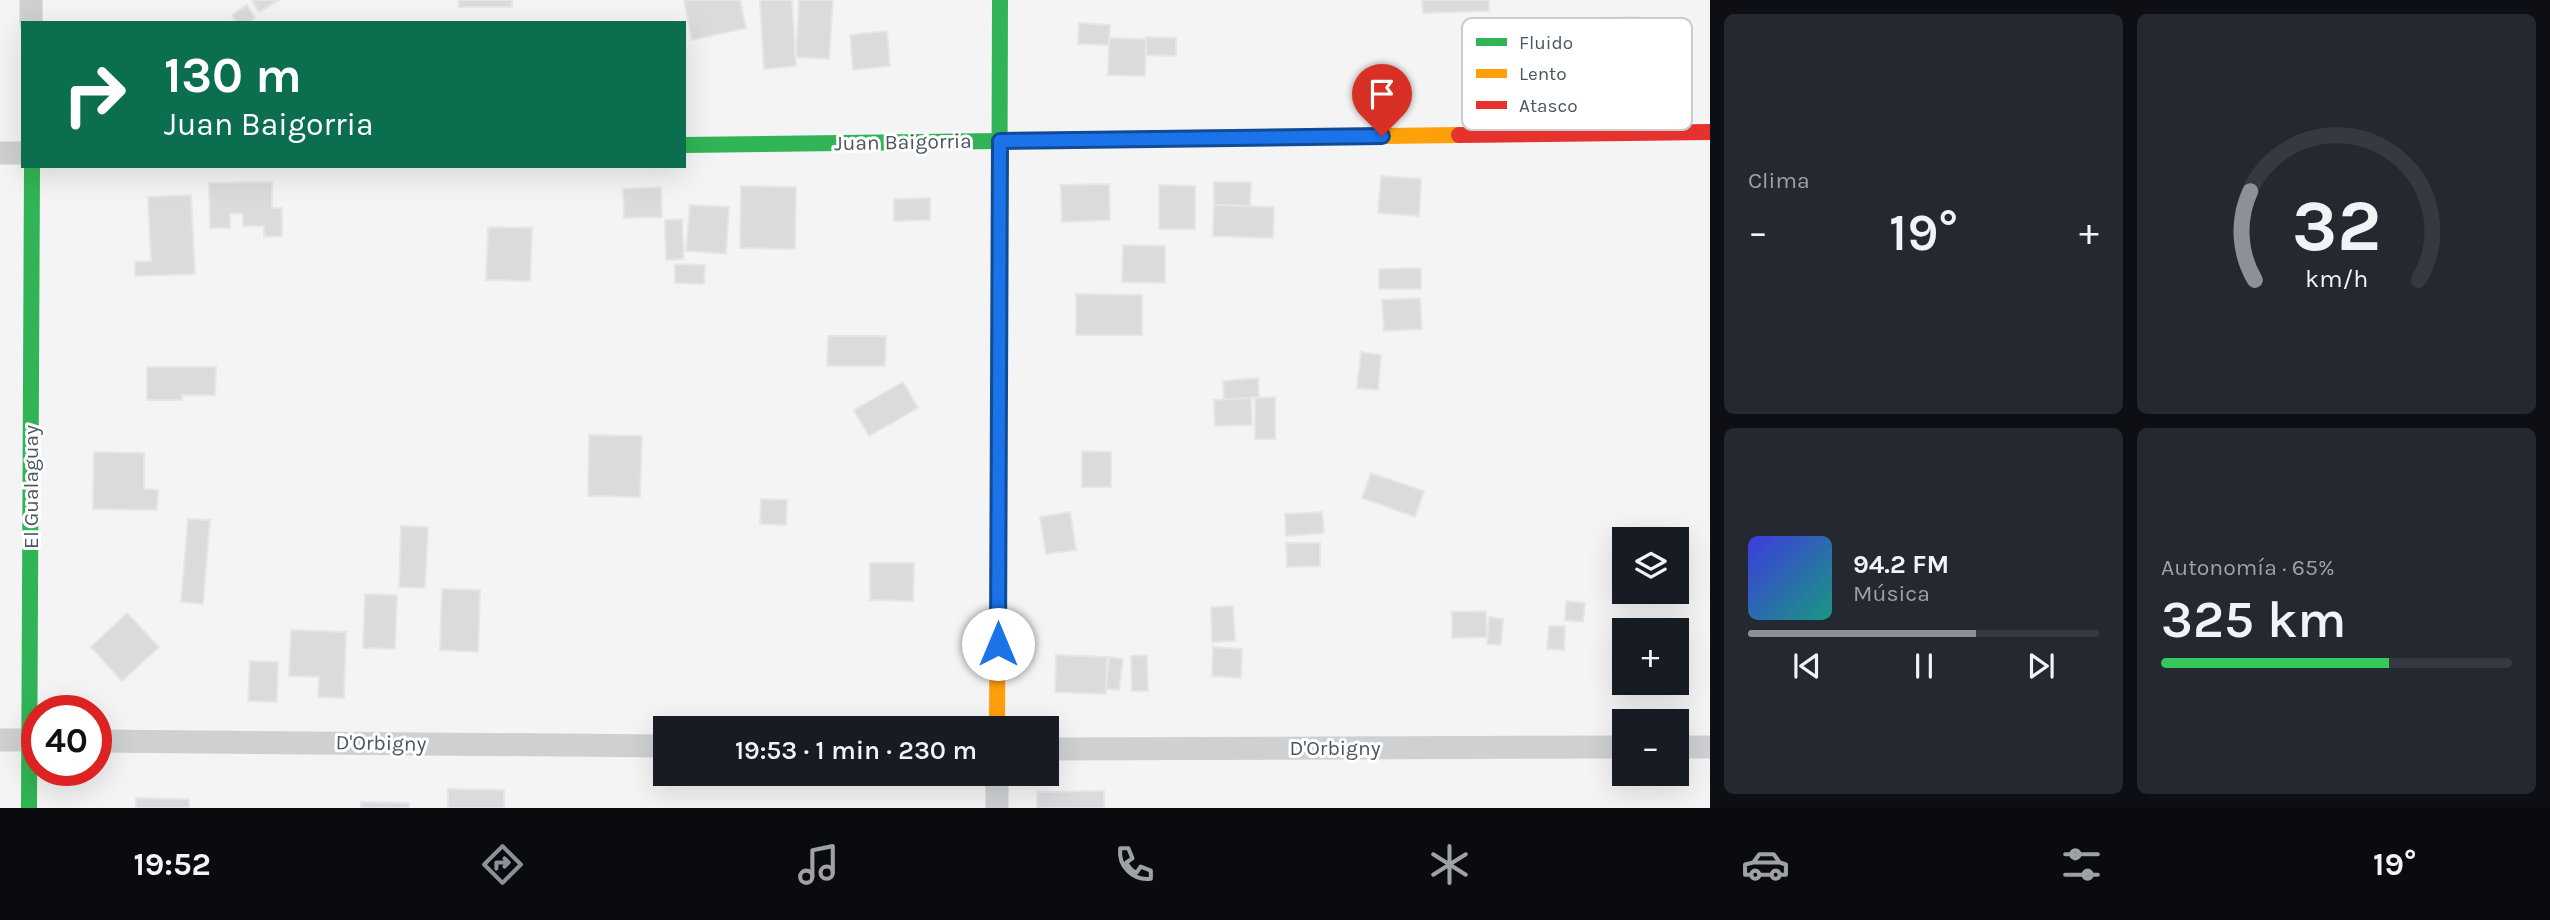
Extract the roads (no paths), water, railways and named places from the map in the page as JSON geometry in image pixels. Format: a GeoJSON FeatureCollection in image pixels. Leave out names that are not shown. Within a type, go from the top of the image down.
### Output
{"type":"FeatureCollection","features":[{"type":"Feature","properties":{"kind":"street"},"geometry":{"type":"LineString","coordinates":[[31,0],[31,21]]}},
{"type":"Feature","properties":{"kind":"street"},"geometry":{"type":"LineString","coordinates":[[997,716],[1000,0]]}},
{"type":"Feature","properties":{"kind":"street","name":"Juan Baigorria"},"geometry":{"type":"LineString","coordinates":[[686,145],[1710,132]]}},
{"type":"Feature","properties":{"kind":"street"},"geometry":{"type":"LineString","coordinates":[[0,153],[21,153]]}},
{"type":"Feature","properties":{"kind":"street","name":"El Gualaguay"},"geometry":{"type":"LineString","coordinates":[[33,168],[33,695]]}},
{"type":"Feature","properties":{"kind":"street"},"geometry":{"type":"LineString","coordinates":[[0,740],[21,740]]}},
{"type":"Feature","properties":{"kind":"street","name":"D'Orbigny"},"geometry":{"type":"LineString","coordinates":[[112,741],[653,746]]}},
{"type":"Feature","properties":{"kind":"street","name":"D'Orbigny"},"geometry":{"type":"LineString","coordinates":[[1059,749],[1612,747]]}},
{"type":"Feature","properties":{"kind":"street"},"geometry":{"type":"LineString","coordinates":[[1689,747],[1710,747]]}},
{"type":"Feature","properties":{"kind":"street","name":"El Gualaguay"},"geometry":{"type":"LineString","coordinates":[[29,808],[30,786]]}},
{"type":"Feature","properties":{"kind":"street"},"geometry":{"type":"LineString","coordinates":[[997,786],[997,808]]}}]}
